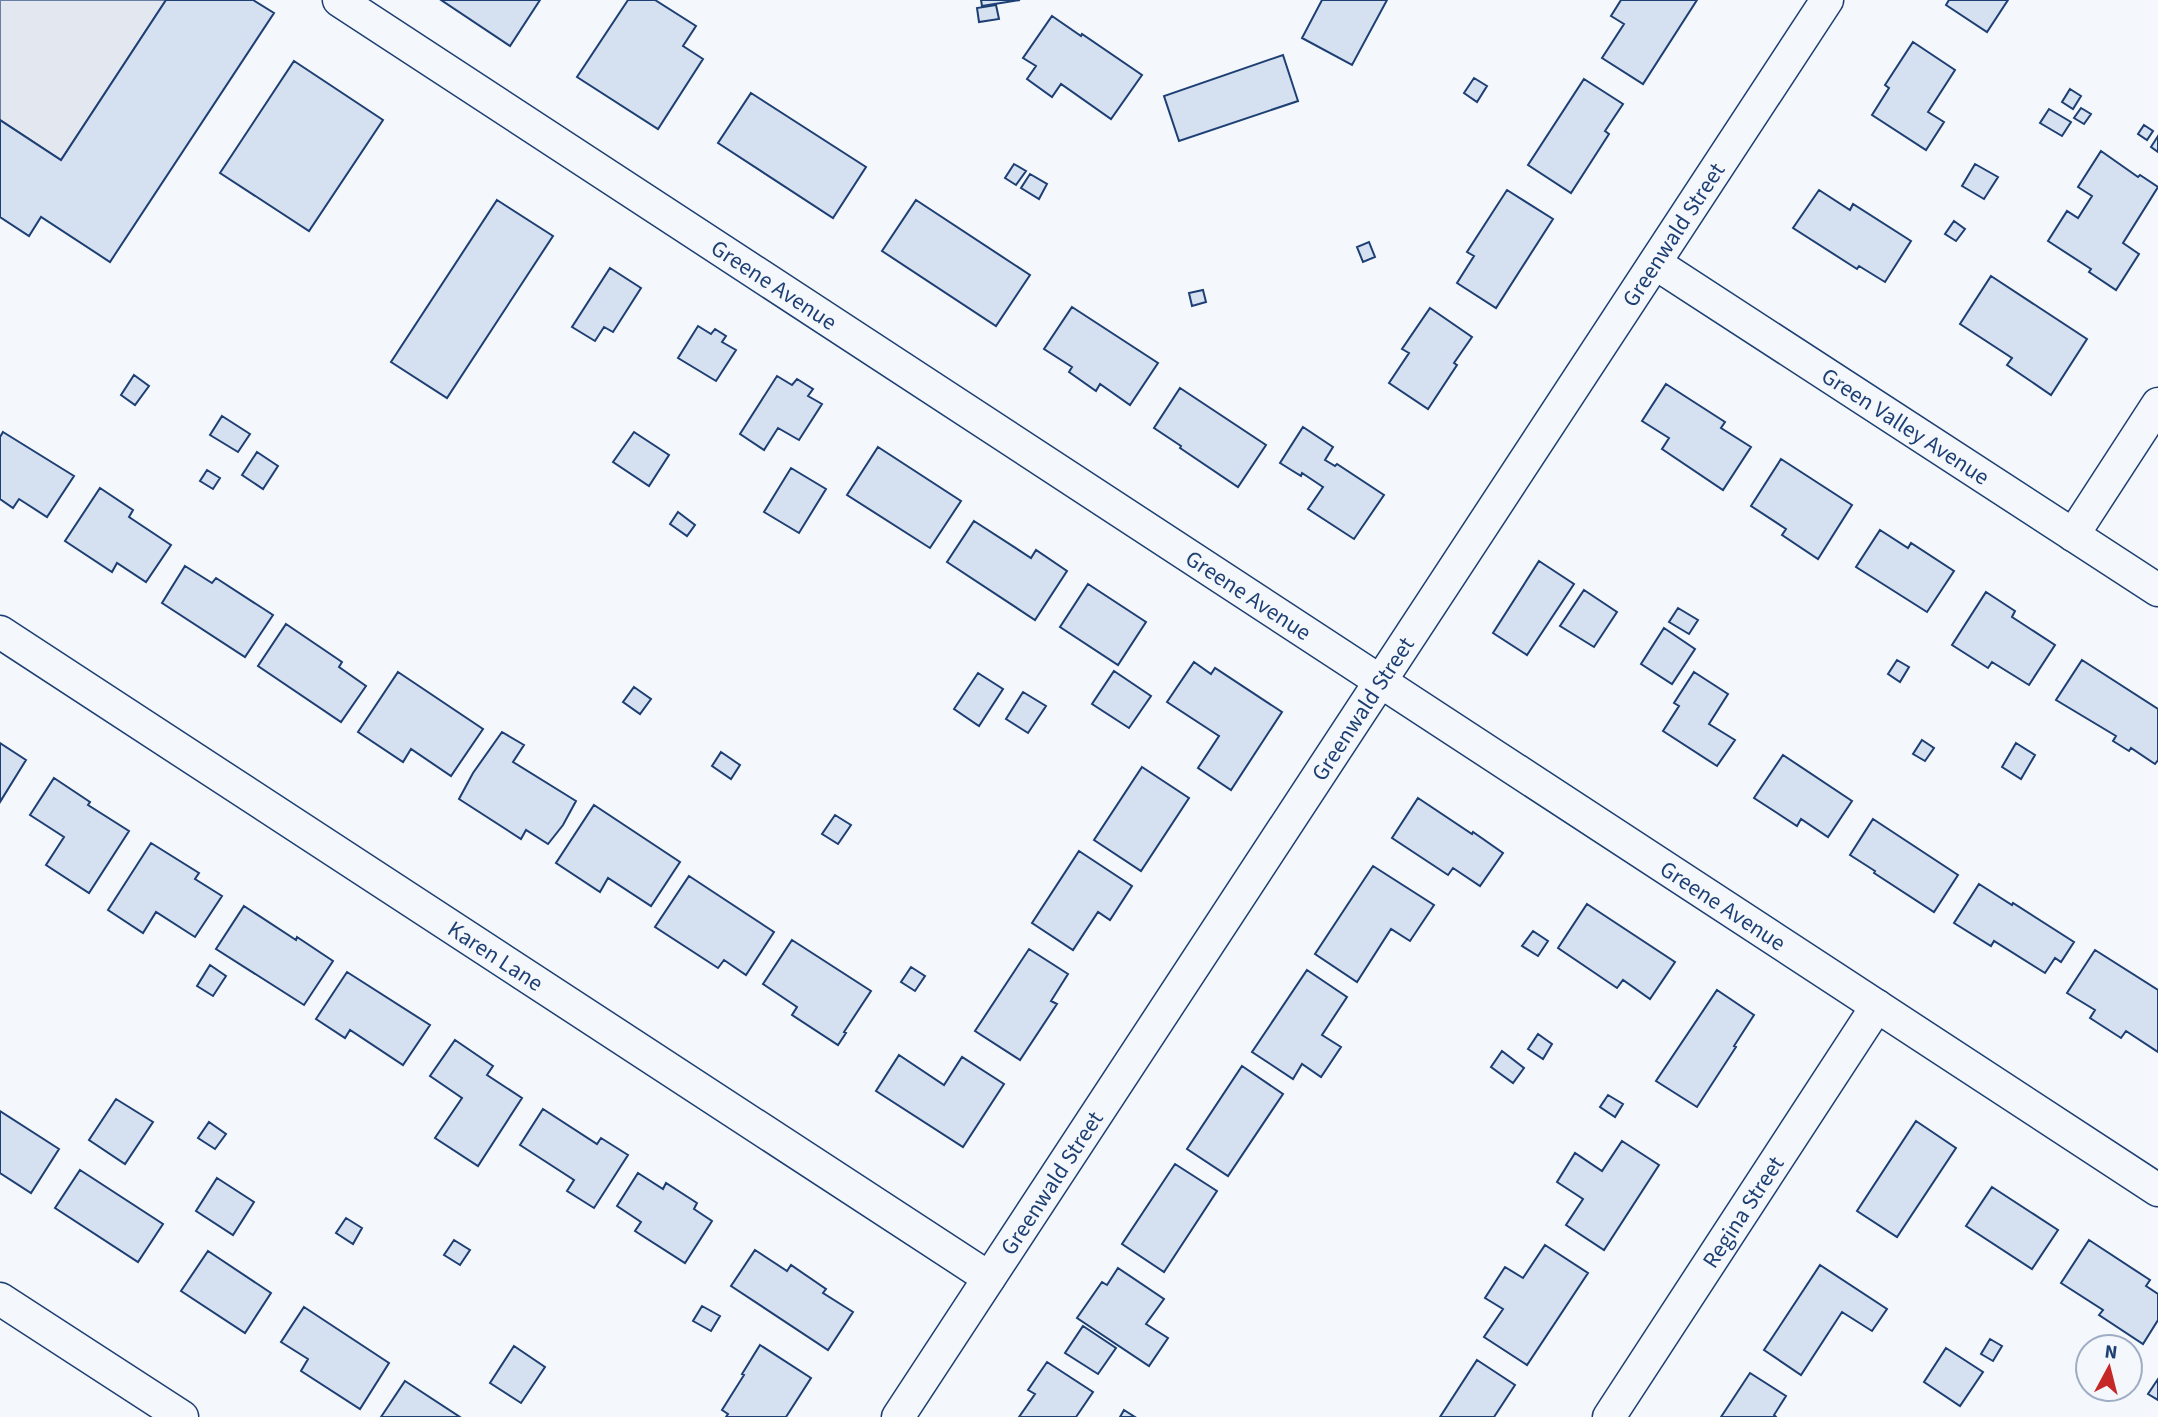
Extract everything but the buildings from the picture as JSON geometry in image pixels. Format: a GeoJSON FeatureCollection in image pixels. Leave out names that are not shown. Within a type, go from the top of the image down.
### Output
{"type":"FeatureCollection","features":[{"type":"Feature","properties":{"kind":"street","name":"Greene Avenue"},"geometry":{"type":"LineString","coordinates":[[340,0],[2158,1190]]}},
{"type":"Feature","properties":{"kind":"street","name":"Greenwald Street"},"geometry":{"type":"LineString","coordinates":[[898,1417],[1827,0]]}},
{"type":"Feature","properties":{"kind":"street","name":"Green Valley Avenue"},"geometry":{"type":"LineString","coordinates":[[1655,262],[2158,590]]}},
{"type":"Feature","properties":{"kind":"street"},"geometry":{"type":"LineString","coordinates":[[2073,535],[2158,404]]}},
{"type":"Feature","properties":{"kind":"street","name":"Karen Lane"},"geometry":{"type":"LineString","coordinates":[[0,632],[989,1278]]}},
{"type":"Feature","properties":{"kind":"street","name":"Regina Street"},"geometry":{"type":"LineString","coordinates":[[1609,1417],[1877,1006]]}},
{"type":"Feature","properties":{"kind":"street"},"geometry":{"type":"LineString","coordinates":[[0,1299],[182,1417]]}},
{"type":"Feature","properties":{"kind":"shaded area"},"geometry":{"type":"Polygon","coordinates":[[[0,0],[166,0],[61,160],[0,120],[0,0]]]}}]}
